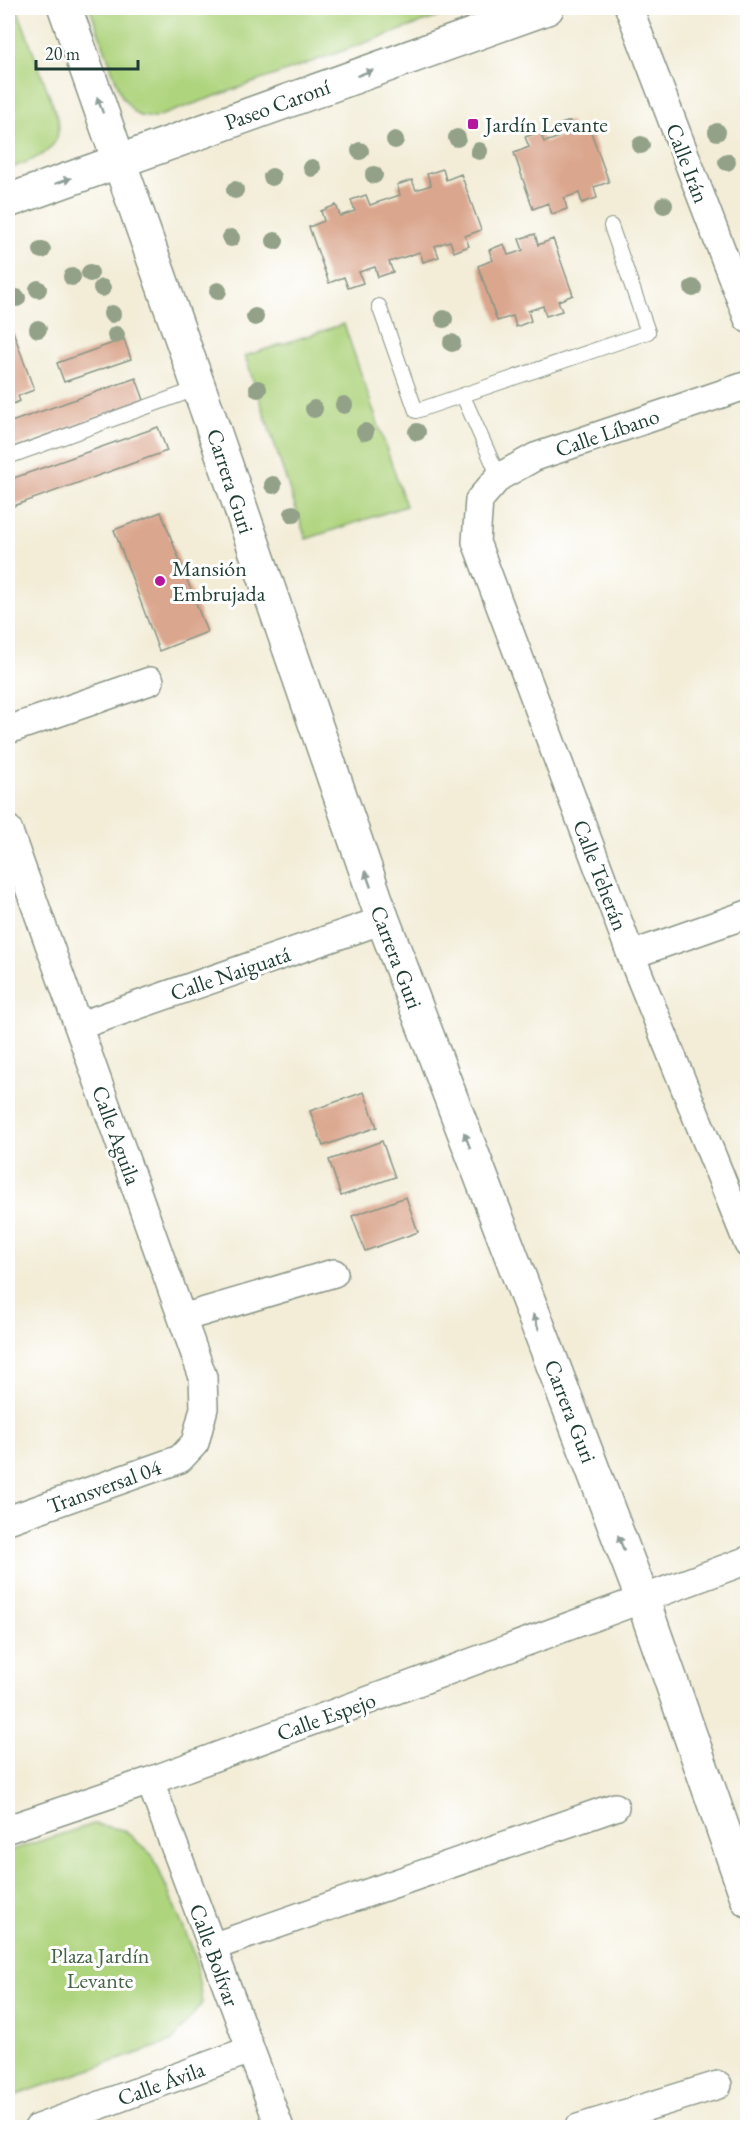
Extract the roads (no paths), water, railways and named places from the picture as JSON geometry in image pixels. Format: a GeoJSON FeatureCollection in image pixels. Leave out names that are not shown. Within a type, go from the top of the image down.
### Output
{"type":"FeatureCollection","features":[{"type":"Feature","properties":{"kind":"street","name":"Carrera Guri"},"geometry":{"type":"LineString","coordinates":[[64,8],[120,160],[382,920],[642,1598],[746,1893]]}},
{"type":"Feature","properties":{"kind":"street","name":"Paseo Caroní"},"geometry":{"type":"LineString","coordinates":[[8,201],[547,8]]}},
{"type":"Feature","properties":{"kind":"street","name":"Calle Irán"},"geometry":{"type":"LineString","coordinates":[[629,8],[747,319]]}},
{"type":"Feature","properties":{"kind":"street","name":"Calle Líbano"},"geometry":{"type":"LineString","coordinates":[[479,500],[499,477],[535,457],[747,385]]}},
{"type":"Feature","properties":{"kind":"street","name":"Calle Teherán"},"geometry":{"type":"LineString","coordinates":[[479,500],[476,542],[631,956],[747,1244]]}},
{"type":"Feature","properties":{"kind":"street"},"geometry":{"type":"LineString","coordinates":[[8,730],[150,681]]}},
{"type":"Feature","properties":{"kind":"street","name":"Calle Aguila"},"geometry":{"type":"LineString","coordinates":[[8,829],[203,1377],[204,1408],[195,1443]]}},
{"type":"Feature","properties":{"kind":"street"},"geometry":{"type":"LineString","coordinates":[[631,956],[747,914]]}},
{"type":"Feature","properties":{"kind":"street","name":"Calle Naiguatá"},"geometry":{"type":"LineString","coordinates":[[78,1026],[382,920]]}},
{"type":"Feature","properties":{"kind":"street"},"geometry":{"type":"LineString","coordinates":[[182,1318],[334,1273]]}},
{"type":"Feature","properties":{"kind":"street","name":"Transversal 04"},"geometry":{"type":"LineString","coordinates":[[8,1520],[180,1459],[195,1443]]}},
{"type":"Feature","properties":{"kind":"street","name":"Calle Espejo"},"geometry":{"type":"LineString","coordinates":[[8,1829],[150,1781],[747,1560]]}},
{"type":"Feature","properties":{"kind":"street","name":"Calle Bolívar"},"geometry":{"type":"LineString","coordinates":[[150,1781],[280,2127]]}},
{"type":"Feature","properties":{"kind":"street"},"geometry":{"type":"LineString","coordinates":[[212,1947],[615,1807]]}},
{"type":"Feature","properties":{"kind":"street","name":"Calle Ávila"},"geometry":{"type":"LineString","coordinates":[[38,2127],[250,2050]]}},
{"type":"Feature","properties":{"kind":"street"},"geometry":{"type":"LineString","coordinates":[[587,2126],[718,2085]]}},
{"type":"Feature","properties":{"kind":"lane"},"geometry":{"type":"LineString","coordinates":[[379,306],[416,411],[463,396],[648,332],[611,226]]}},
{"type":"Feature","properties":{"kind":"lane"},"geometry":{"type":"LineString","coordinates":[[8,457],[199,388]]}},
{"type":"Feature","properties":{"kind":"lane"},"geometry":{"type":"LineString","coordinates":[[463,396],[499,477]]}},
{"type":"Feature","properties":{"kind":"place","name":"Jardín Levante"},"geometry":{"type":"Point","coordinates":[473,124]}},
{"type":"Feature","properties":{"kind":"place","name":"Mansión Embrujada"},"geometry":{"type":"Point","coordinates":[160,581]}},
{"type":"Feature","properties":{"kind":"park label","name":"Plaza Jardín Levante"},"geometry":{"type":"Point","coordinates":[100,1968]}}]}
